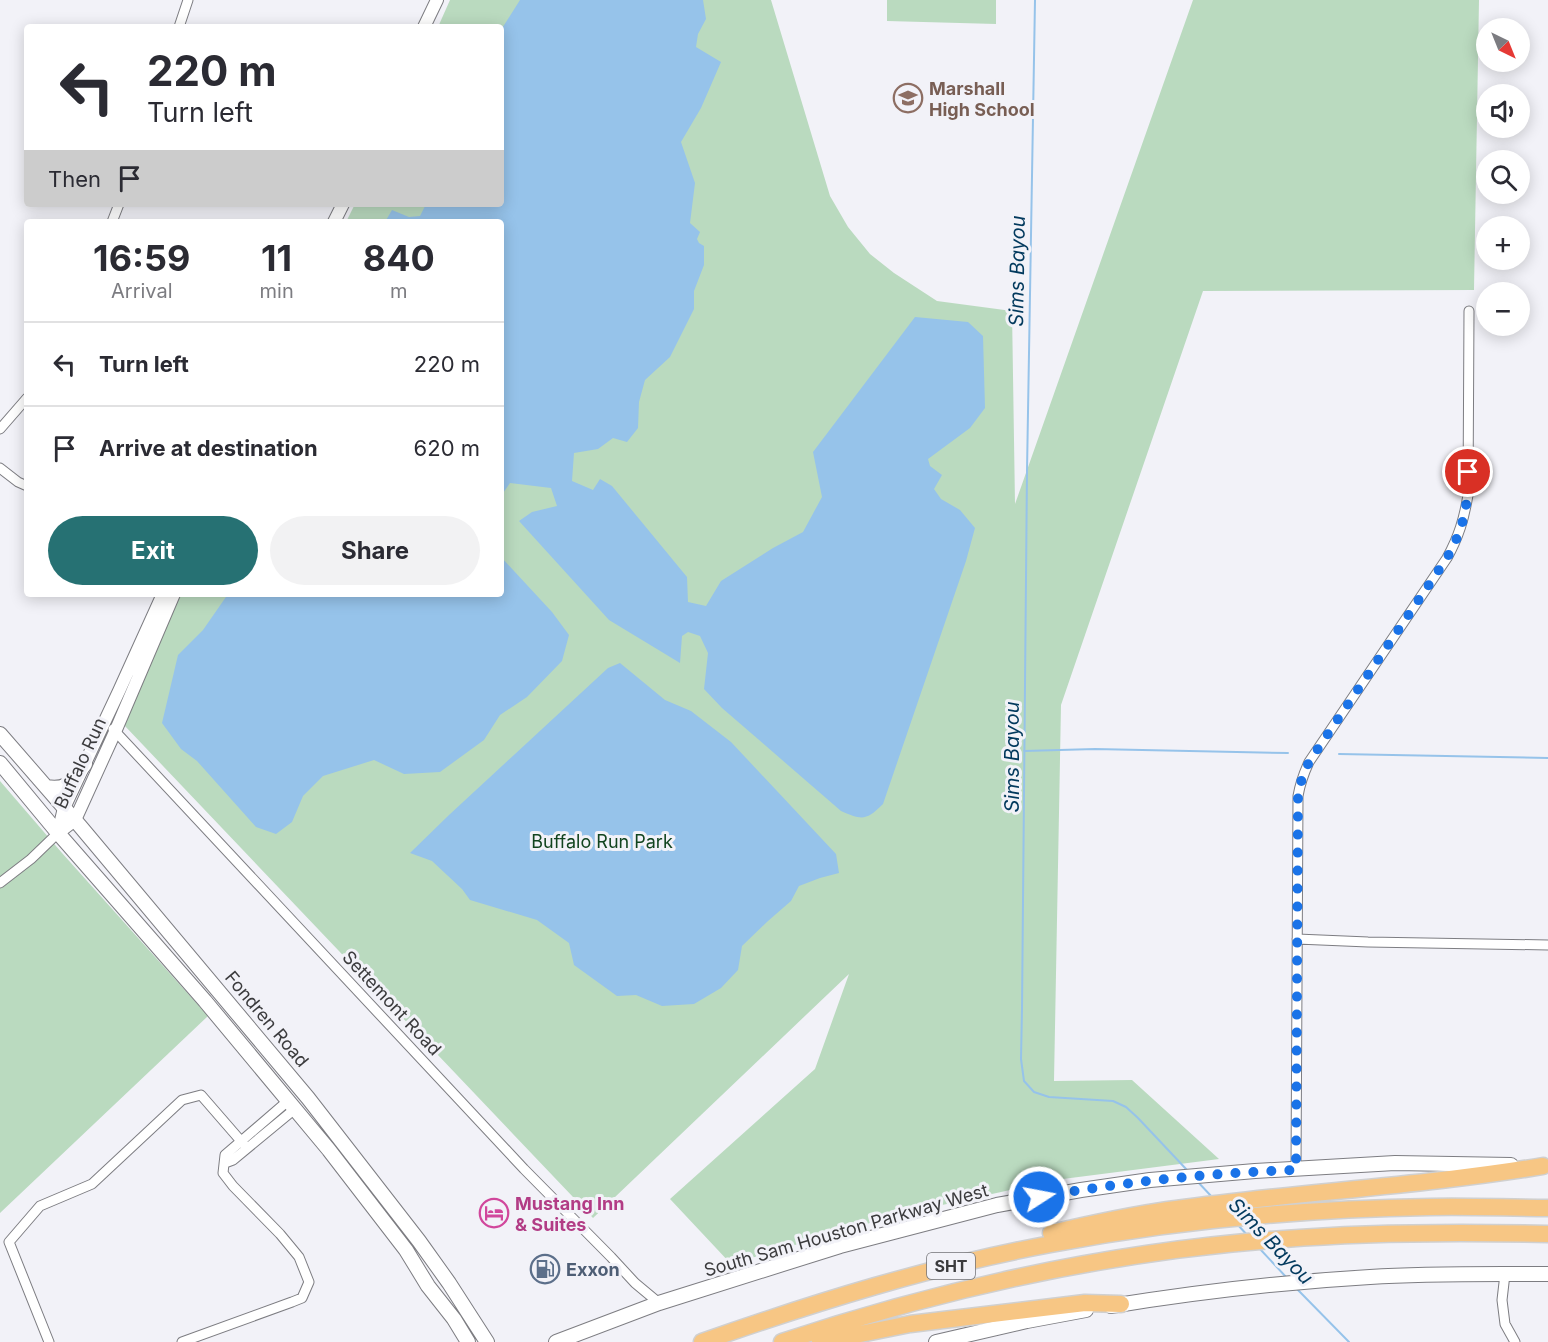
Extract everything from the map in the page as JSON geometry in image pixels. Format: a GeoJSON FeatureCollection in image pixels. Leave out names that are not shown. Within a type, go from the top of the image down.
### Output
{"type":"FeatureCollection","features":[{"type":"Feature","properties":{"kind":"highway"},"geometry":{"type":"LineString","coordinates":[[874,1286],[1037,1236],[1175,1209],[1484,1176],[1546,1166]]}},
{"type":"Feature","properties":{"kind":"highway","name":"SHT"},"geometry":{"type":"LineString","coordinates":[[702,1342],[874,1286],[1042,1245],[1115,1233],[1261,1215],[1390,1208],[1548,1208]]}},
{"type":"Feature","properties":{"kind":"highway","name":"SHT"},"geometry":{"type":"LineString","coordinates":[[782,1342],[918,1300],[990,1283],[1118,1259],[1229,1244],[1374,1233],[1548,1234]]}},
{"type":"Feature","properties":{"kind":"highway"},"geometry":{"type":"LineString","coordinates":[[820,1342],[910,1324],[1085,1303],[1121,1304]]}},
{"type":"Feature","properties":{"kind":"main road","name":"Fondren Road"},"geometry":{"type":"LineString","coordinates":[[0,734],[305,1094],[419,1241],[484,1337]]}},
{"type":"Feature","properties":{"kind":"main road","name":"Fondren Road"},"geometry":{"type":"LineString","coordinates":[[0,764],[292,1104],[406,1250],[428,1286],[468,1342]]}},
{"type":"Feature","properties":{"kind":"main road"},"geometry":{"type":"LineString","coordinates":[[46,787],[60,788],[67,785],[85,764]]}},
{"type":"Feature","properties":{"kind":"main road"},"geometry":{"type":"LineString","coordinates":[[125,910],[140,897]]}},
{"type":"Feature","properties":{"kind":"main road"},"geometry":{"type":"LineString","coordinates":[[205,1001],[218,989]]}},
{"type":"Feature","properties":{"kind":"main road"},"geometry":{"type":"LineString","coordinates":[[292,1104],[305,1094]]}},
{"type":"Feature","properties":{"kind":"main road","name":"South Sam Houston Parkway West"},"geometry":{"type":"LineString","coordinates":[[556,1342],[659,1302],[840,1246],[997,1205],[1081,1190],[1150,1180],[1395,1163],[1546,1166]]}},
{"type":"Feature","properties":{"kind":"main road"},"geometry":{"type":"LineString","coordinates":[[406,1250],[419,1241]]}},
{"type":"Feature","properties":{"kind":"main road"},"geometry":{"type":"LineString","coordinates":[[936,1342],[1028,1321],[1121,1304],[1247,1286],[1441,1274],[1548,1274]]}},
{"type":"Feature","properties":{"kind":"main road"},"geometry":{"type":"LineString","coordinates":[[457,1342],[458,1326]]}},
{"type":"Feature","properties":{"kind":"main road"},"geometry":{"type":"LineString","coordinates":[[484,1337],[498,1342]]}},
{"type":"Feature","properties":{"kind":"street"},"geometry":{"type":"LineString","coordinates":[[180,24],[188,0]]}},
{"type":"Feature","properties":{"kind":"street"},"geometry":{"type":"LineString","coordinates":[[425,24],[437,0]]}},
{"type":"Feature","properties":{"kind":"street"},"geometry":{"type":"LineString","coordinates":[[1296,1170],[1298,796],[1309,762],[1447,558],[1458,537],[1468,495],[1469,311]]}},
{"type":"Feature","properties":{"kind":"street"},"geometry":{"type":"LineString","coordinates":[[0,429],[24,401]]}},
{"type":"Feature","properties":{"kind":"street"},"geometry":{"type":"LineString","coordinates":[[0,468],[24,485]]}},
{"type":"Feature","properties":{"kind":"street","name":"Buffalo Run"},"geometry":{"type":"LineString","coordinates":[[58,833],[64,808],[162,597]]}},
{"type":"Feature","properties":{"kind":"street","name":"Buffalo Run"},"geometry":{"type":"LineString","coordinates":[[58,833],[75,820],[116,732],[173,597]]}},
{"type":"Feature","properties":{"kind":"street","name":"Settemont Road"},"geometry":{"type":"LineString","coordinates":[[105,721],[525,1169],[634,1283],[659,1302]]}},
{"type":"Feature","properties":{"kind":"street"},"geometry":{"type":"LineString","coordinates":[[0,883],[31,859],[58,833]]}},
{"type":"Feature","properties":{"kind":"street"},"geometry":{"type":"LineString","coordinates":[[1297,939],[1548,945]]}},
{"type":"Feature","properties":{"kind":"street"},"geometry":{"type":"LineString","coordinates":[[49,1342],[9,1242],[40,1206],[92,1184],[182,1100],[201,1095],[244,1144]]}},
{"type":"Feature","properties":{"kind":"street"},"geometry":{"type":"LineString","coordinates":[[182,1342],[302,1298],[309,1282],[298,1257],[280,1234],[233,1186],[224,1173],[225,1155],[244,1144],[292,1104]]}},
{"type":"Feature","properties":{"kind":"street"},"geometry":{"type":"LineString","coordinates":[[1505,1274],[1502,1300],[1505,1324],[1515,1342]]}},
{"type":"Feature","properties":{"kind":"green space","name":"Buffalo Run Park"},"geometry":{"type":"Polygon","coordinates":[[[450,0],[771,0],[830,196],[848,227],[870,254],[937,301],[1012,311],[1015,504],[1193,0],[1479,0],[1479,18],[1476,18],[1478,72],[1474,290],[1203,291],[1061,705],[1054,1081],[1132,1080],[1219,1159],[1055,1180],[897,1215],[731,1264],[670,1199],[815,1069],[849,974],[593,1218],[124,725],[180,597],[504,597],[504,219],[348,219],[354,207],[504,207],[504,24],[439,24],[450,0]]]}},
{"type":"Feature","properties":{"kind":"green space"},"geometry":{"type":"Polygon","coordinates":[[[887,0],[996,0],[996,24],[887,21],[887,0]]]}},
{"type":"Feature","properties":{"kind":"green space"},"geometry":{"type":"Polygon","coordinates":[[[0,781],[208,1016],[0,1213],[0,781]]]}},
{"type":"Feature","properties":{"kind":"water"},"geometry":{"type":"Polygon","coordinates":[[[520,0],[703,0],[706,19],[698,34],[696,47],[721,62],[701,108],[681,142],[695,183],[690,223],[700,232],[697,239],[704,246],[704,265],[694,291],[694,309],[670,357],[645,380],[639,402],[638,428],[627,442],[613,438],[598,449],[574,453],[572,481],[593,490],[600,479],[612,486],[687,577],[688,602],[706,606],[721,581],[803,532],[822,497],[813,452],[915,317],[968,322],[983,336],[985,408],[970,428],[928,459],[930,466],[942,475],[934,489],[941,499],[960,510],[975,528],[966,561],[883,804],[868,816],[859,817],[841,811],[722,708],[704,689],[708,653],[700,636],[688,632],[682,636],[680,663],[609,620],[519,521],[532,512],[557,506],[551,488],[510,483],[504,492],[504,219],[387,219],[392,210],[409,217],[420,216],[424,207],[504,207],[504,25],[520,0]]]}},
{"type":"Feature","properties":{"kind":"water"},"geometry":{"type":"Polygon","coordinates":[[[504,560],[552,612],[569,635],[562,661],[527,697],[500,715],[484,740],[440,772],[404,774],[374,760],[323,776],[303,796],[292,822],[276,834],[256,827],[197,761],[181,749],[162,723],[178,655],[203,630],[226,597],[504,597],[504,560]]]}},
{"type":"Feature","properties":{"kind":"water"},"geometry":{"type":"Polygon","coordinates":[[[620,663],[665,700],[691,711],[731,742],[836,854],[839,873],[799,886],[791,901],[742,946],[738,970],[721,988],[694,1004],[662,1006],[636,995],[617,996],[574,965],[569,943],[537,920],[470,900],[462,889],[432,861],[410,853],[608,668],[620,663]]]}},
{"type":"Feature","properties":{"kind":"waterway","name":"Sims Bayou"},"geometry":{"type":"LineString","coordinates":[[1035,0],[1021,1059],[1024,1081],[1034,1092],[1049,1097],[1113,1101],[1126,1107],[1187,1170]]}},
{"type":"Feature","properties":{"kind":"waterway"},"geometry":{"type":"LineString","coordinates":[[1024,751],[1095,749],[1288,753]]}},
{"type":"Feature","properties":{"kind":"waterway"},"geometry":{"type":"LineString","coordinates":[[1339,754],[1548,758]]}},
{"type":"Feature","properties":{"kind":"waterway","name":"Sims Bayou"},"geometry":{"type":"LineString","coordinates":[[1197,1181],[1212,1197]]}},
{"type":"Feature","properties":{"kind":"waterway","name":"Sims Bayou"},"geometry":{"type":"LineString","coordinates":[[1238,1225],[1248,1236]]}},
{"type":"Feature","properties":{"kind":"waterway","name":"Sims Bayou"},"geometry":{"type":"LineString","coordinates":[[1260,1249],[1287,1278]]}},
{"type":"Feature","properties":{"kind":"waterway","name":"Sims Bayou"},"geometry":{"type":"LineString","coordinates":[[1297,1289],[1349,1342]]}},
{"type":"Feature","properties":{"kind":"place","name":"Marshall High School"},"geometry":{"type":"Point","coordinates":[908,98]}},
{"type":"Feature","properties":{"kind":"place","name":"Mustang Inn & Suites"},"geometry":{"type":"Point","coordinates":[494,1213]}},
{"type":"Feature","properties":{"kind":"place","name":"Exxon"},"geometry":{"type":"Point","coordinates":[545,1269]}},
{"type":"Feature","properties":{"kind":"route"},"geometry":{"type":"LineString","coordinates":[[1039,1197],[1150,1180],[1255,1171],[1296,1170],[1298,796],[1302,778],[1309,762],[1447,558],[1458,537],[1465,515],[1468,472]]}}]}
